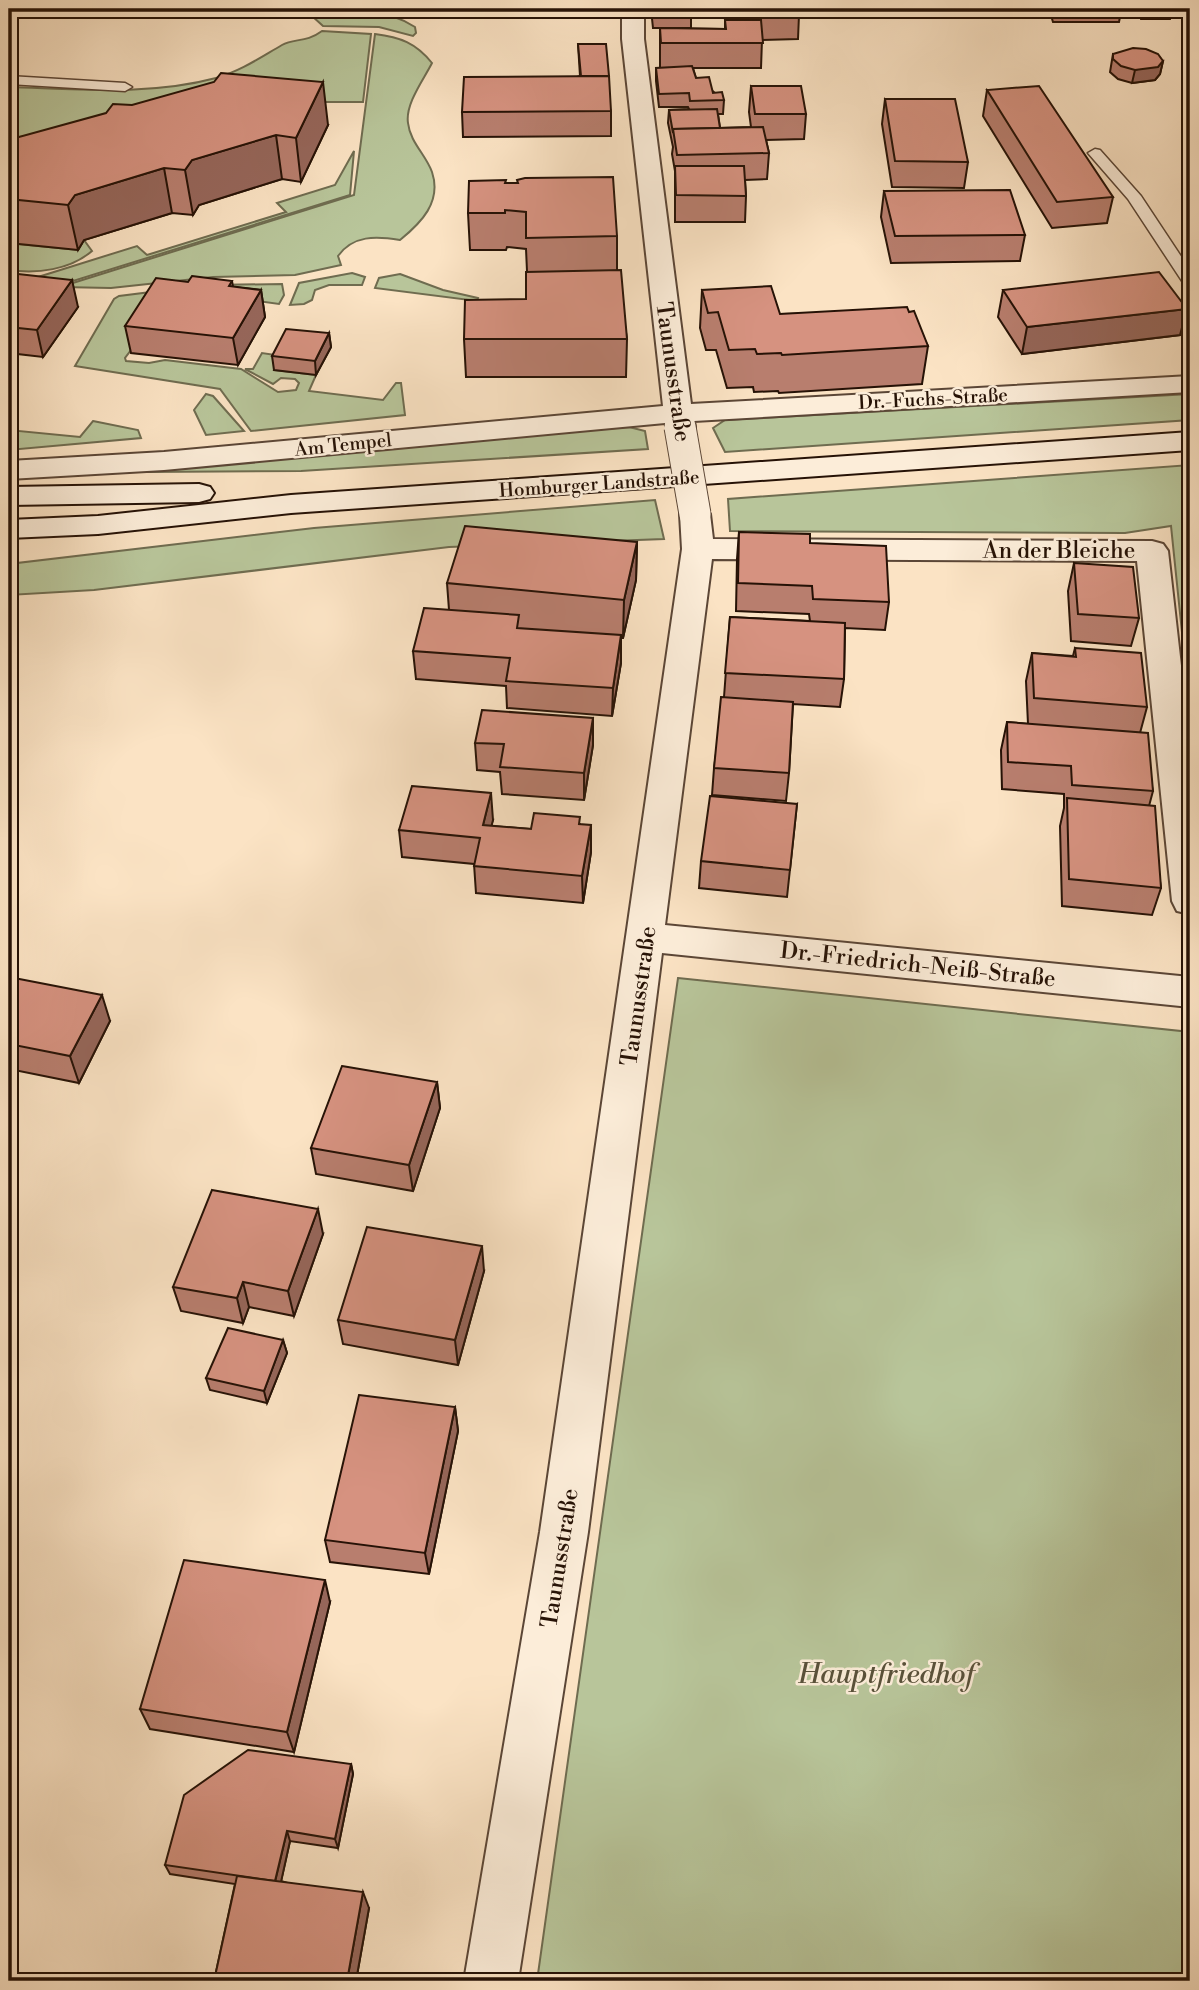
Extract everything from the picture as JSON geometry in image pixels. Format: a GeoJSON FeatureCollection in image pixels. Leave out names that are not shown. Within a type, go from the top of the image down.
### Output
{"type":"FeatureCollection","features":[{"type":"Feature","properties":{"kind":"street","name":"Taunusstraße"},"geometry":{"type":"LineString","coordinates":[[491,1981],[564,1532],[698,549],[695,514],[678,420],[634,52],[633,9]]}},
{"type":"Feature","properties":{"kind":"street","name":"Dr.-Fuchs-Straße"},"geometry":{"type":"LineString","coordinates":[[678,420],[1190,384]]}},
{"type":"Feature","properties":{"kind":"street","name":"Am Tempel"},"geometry":{"type":"LineString","coordinates":[[9,470],[164,461],[678,420]]}},
{"type":"Feature","properties":{"kind":"street","name":"Homburger Landstraße"},"geometry":{"type":"LineString","coordinates":[[9,529],[98,525],[291,504],[1190,441]]}},
{"type":"Feature","properties":{"kind":"street"},"geometry":{"type":"LineString","coordinates":[[9,496],[185,491],[291,504]]}},
{"type":"Feature","properties":{"kind":"street"},"geometry":{"type":"LineString","coordinates":[[9,538],[98,525]]}},
{"type":"Feature","properties":{"kind":"street","name":"An der Bleiche"},"geometry":{"type":"LineString","coordinates":[[698,549],[1152,551],[1190,901]]}},
{"type":"Feature","properties":{"kind":"street","name":"Dr.-Friedrich-Neiß-Straße"},"geometry":{"type":"LineString","coordinates":[[646,937],[1190,992]]}},
{"type":"Feature","properties":{"kind":"lane"},"geometry":{"type":"LineString","coordinates":[[9,80],[125,87]]}},
{"type":"Feature","properties":{"kind":"lane"},"geometry":{"type":"LineString","coordinates":[[1095,153],[1134,196],[1190,281]]}},
{"type":"Feature","properties":{"kind":"green space"},"geometry":{"type":"Polygon","coordinates":[[[295,9],[372,11],[387,14],[415,27],[416,33],[413,36],[379,27],[323,26],[312,16],[295,14],[295,9]]]}},
{"type":"Feature","properties":{"kind":"green space"},"geometry":{"type":"Polygon","coordinates":[[[322,31],[371,34],[363,102],[227,102],[9,163],[9,87],[113,90],[191,84],[234,72],[287,43],[311,37],[322,31]]]}},
{"type":"Feature","properties":{"kind":"green space"},"geometry":{"type":"Polygon","coordinates":[[[375,34],[407,42],[420,50],[432,63],[412,100],[408,123],[409,130],[432,172],[434,193],[428,211],[400,240],[374,238],[358,241],[338,256],[341,265],[295,275],[213,277],[111,288],[60,287],[354,195],[375,34]]]}},
{"type":"Feature","properties":{"kind":"green space"},"geometry":{"type":"Polygon","coordinates":[[[354,151],[350,195],[57,286],[38,277],[137,246],[147,255],[286,212],[277,203],[335,185],[354,151]]]}},
{"type":"Feature","properties":{"kind":"green space"},"geometry":{"type":"Polygon","coordinates":[[[84,240],[92,251],[74,263],[42,271],[9,270],[9,243],[78,250],[84,240]]]}},
{"type":"Feature","properties":{"kind":"green space"},"geometry":{"type":"Polygon","coordinates":[[[352,273],[365,277],[362,285],[329,285],[315,290],[312,300],[304,304],[290,305],[299,283],[352,273]]]}},
{"type":"Feature","properties":{"kind":"green space"},"geometry":{"type":"Polygon","coordinates":[[[400,274],[443,290],[478,298],[477,301],[375,288],[379,278],[400,274]]]}},
{"type":"Feature","properties":{"kind":"green space"},"geometry":{"type":"Polygon","coordinates":[[[282,284],[284,295],[279,304],[243,299],[209,285],[282,284]]]}},
{"type":"Feature","properties":{"kind":"green space"},"geometry":{"type":"Polygon","coordinates":[[[159,291],[147,329],[125,358],[126,361],[149,363],[165,360],[241,369],[278,392],[296,390],[299,383],[295,379],[281,378],[273,384],[245,369],[253,369],[262,353],[282,356],[274,370],[316,375],[309,391],[383,400],[396,383],[401,383],[405,415],[251,431],[220,389],[75,366],[114,299],[159,291]]]}},
{"type":"Feature","properties":{"kind":"green space"},"geometry":{"type":"Polygon","coordinates":[[[206,394],[213,396],[244,431],[206,435],[194,410],[206,394]]]}},
{"type":"Feature","properties":{"kind":"green space"},"geometry":{"type":"Polygon","coordinates":[[[1190,394],[1190,420],[725,452],[713,428],[725,420],[1190,394]]]}},
{"type":"Feature","properties":{"kind":"green space"},"geometry":{"type":"Polygon","coordinates":[[[93,421],[138,430],[141,438],[9,450],[9,430],[80,437],[93,421]]]}},
{"type":"Feature","properties":{"kind":"green space"},"geometry":{"type":"Polygon","coordinates":[[[629,427],[645,431],[648,449],[301,471],[146,472],[424,443],[629,427]]]}},
{"type":"Feature","properties":{"kind":"green space"},"geometry":{"type":"Polygon","coordinates":[[[1190,465],[1190,710],[1171,526],[1125,533],[730,531],[728,499],[1190,465]]]}},
{"type":"Feature","properties":{"kind":"green space"},"geometry":{"type":"Polygon","coordinates":[[[655,500],[664,539],[449,547],[94,590],[9,595],[9,564],[314,528],[655,500]]]}},
{"type":"Feature","properties":{"kind":"green space","name":"Hauptfriedhof"},"geometry":{"type":"Polygon","coordinates":[[[678,978],[1190,1032],[1190,1981],[537,1981],[678,978]]]}},
{"type":"Feature","properties":{"kind":"building"},"geometry":{"type":"Polygon","coordinates":[[[652,9],[691,9],[692,15],[653,15],[652,9]]]}},
{"type":"Feature","properties":{"kind":"building"},"geometry":{"type":"Polygon","coordinates":[[[748,9],[798,9],[799,15],[749,16],[748,9]]]}},
{"type":"Feature","properties":{"kind":"building"},"geometry":{"type":"Polygon","coordinates":[[[725,20],[761,20],[763,43],[661,43],[660,28],[726,29],[725,20]]]}},
{"type":"Feature","properties":{"kind":"building"},"geometry":{"type":"Polygon","coordinates":[[[578,44],[606,44],[609,76],[581,76],[578,44]]]}},
{"type":"Feature","properties":{"kind":"building"},"geometry":{"type":"Polygon","coordinates":[[[1133,48],[1158,54],[1163,61],[1158,67],[1135,70],[1121,66],[1113,59],[1113,54],[1133,48]]]}},
{"type":"Feature","properties":{"kind":"building"},"geometry":{"type":"Polygon","coordinates":[[[692,66],[696,78],[709,77],[713,93],[722,92],[724,100],[690,101],[689,93],[659,94],[656,68],[692,66]]]}},
{"type":"Feature","properties":{"kind":"building"},"geometry":{"type":"Polygon","coordinates":[[[221,73],[323,82],[296,138],[276,135],[192,160],[185,170],[164,168],[75,195],[68,205],[9,199],[9,136],[19,137],[106,113],[113,104],[132,105],[214,82],[221,73]]]}},
{"type":"Feature","properties":{"kind":"building"},"geometry":{"type":"Polygon","coordinates":[[[609,76],[611,111],[462,112],[464,77],[609,76]]]}},
{"type":"Feature","properties":{"kind":"building"},"geometry":{"type":"Polygon","coordinates":[[[751,86],[801,86],[806,114],[755,114],[751,86]]]}},
{"type":"Feature","properties":{"kind":"building"},"geometry":{"type":"Polygon","coordinates":[[[1039,86],[1113,197],[1057,202],[987,90],[1039,86]]]}},
{"type":"Feature","properties":{"kind":"building"},"geometry":{"type":"Polygon","coordinates":[[[885,99],[955,99],[968,162],[895,161],[885,99]]]}},
{"type":"Feature","properties":{"kind":"building"},"geometry":{"type":"Polygon","coordinates":[[[717,109],[720,128],[673,129],[673,133],[669,110],[717,109]]]}},
{"type":"Feature","properties":{"kind":"building"},"geometry":{"type":"Polygon","coordinates":[[[763,127],[769,153],[677,155],[673,129],[763,127]]]}},
{"type":"Feature","properties":{"kind":"building"},"geometry":{"type":"Polygon","coordinates":[[[675,166],[744,166],[746,196],[676,195],[675,166]]]}},
{"type":"Feature","properties":{"kind":"building"},"geometry":{"type":"Polygon","coordinates":[[[613,177],[617,236],[526,238],[526,212],[505,210],[505,213],[468,213],[469,181],[506,180],[505,183],[518,183],[517,180],[525,178],[613,177]]]}},
{"type":"Feature","properties":{"kind":"building"},"geometry":{"type":"Polygon","coordinates":[[[1010,190],[1025,235],[895,236],[884,191],[1010,190]]]}},
{"type":"Feature","properties":{"kind":"building"},"geometry":{"type":"Polygon","coordinates":[[[621,270],[627,339],[464,339],[465,300],[526,299],[526,272],[621,270]]]}},
{"type":"Feature","properties":{"kind":"building"},"geometry":{"type":"Polygon","coordinates":[[[1159,272],[1187,309],[1027,327],[1003,290],[1159,272]]]}},
{"type":"Feature","properties":{"kind":"building"},"geometry":{"type":"Polygon","coordinates":[[[9,273],[72,280],[37,330],[9,327],[9,273]]]}},
{"type":"Feature","properties":{"kind":"building"},"geometry":{"type":"Polygon","coordinates":[[[192,276],[232,281],[229,286],[261,290],[233,338],[125,326],[156,278],[188,282],[192,276]]]}},
{"type":"Feature","properties":{"kind":"building"},"geometry":{"type":"Polygon","coordinates":[[[771,286],[780,314],[907,307],[909,312],[914,311],[928,346],[782,355],[757,354],[755,349],[729,350],[718,312],[708,313],[702,290],[771,286]]]}},
{"type":"Feature","properties":{"kind":"building"},"geometry":{"type":"Polygon","coordinates":[[[286,329],[329,333],[315,361],[272,356],[286,329]]]}},
{"type":"Feature","properties":{"kind":"building"},"geometry":{"type":"Polygon","coordinates":[[[465,526],[637,542],[624,600],[447,583],[465,526]]]}},
{"type":"Feature","properties":{"kind":"building"},"geometry":{"type":"Polygon","coordinates":[[[739,532],[810,534],[810,543],[886,546],[889,602],[813,599],[812,586],[738,583],[739,532]]]}},
{"type":"Feature","properties":{"kind":"building"},"geometry":{"type":"Polygon","coordinates":[[[1074,563],[1133,567],[1139,618],[1078,614],[1074,563]]]}},
{"type":"Feature","properties":{"kind":"building"},"geometry":{"type":"Polygon","coordinates":[[[424,608],[519,615],[517,628],[621,635],[613,688],[506,681],[510,658],[413,651],[424,608]]]}},
{"type":"Feature","properties":{"kind":"building"},"geometry":{"type":"Polygon","coordinates":[[[730,617],[845,623],[844,679],[725,673],[730,617]]]}},
{"type":"Feature","properties":{"kind":"building"},"geometry":{"type":"Polygon","coordinates":[[[1075,648],[1141,653],[1147,707],[1034,698],[1032,653],[1076,657],[1075,648]]]}},
{"type":"Feature","properties":{"kind":"building"},"geometry":{"type":"Polygon","coordinates":[[[721,697],[793,702],[789,773],[714,768],[721,697]]]}},
{"type":"Feature","properties":{"kind":"building"},"geometry":{"type":"Polygon","coordinates":[[[482,710],[593,718],[584,773],[500,767],[504,744],[475,743],[482,710]]]}},
{"type":"Feature","properties":{"kind":"building"},"geometry":{"type":"Polygon","coordinates":[[[1007,722],[1148,733],[1153,791],[1072,785],[1071,766],[1008,762],[1007,722]]]}},
{"type":"Feature","properties":{"kind":"building"},"geometry":{"type":"Polygon","coordinates":[[[412,786],[491,793],[483,825],[531,829],[534,813],[580,817],[579,824],[591,825],[582,876],[474,866],[480,838],[399,830],[412,786]]]}},
{"type":"Feature","properties":{"kind":"building"},"geometry":{"type":"Polygon","coordinates":[[[710,796],[797,804],[790,870],[701,861],[710,796]]]}},
{"type":"Feature","properties":{"kind":"building"},"geometry":{"type":"Polygon","coordinates":[[[1067,798],[1155,806],[1161,888],[1069,879],[1067,798]]]}},
{"type":"Feature","properties":{"kind":"building"},"geometry":{"type":"Polygon","coordinates":[[[9,977],[102,995],[70,1056],[9,1044],[9,977]]]}},
{"type":"Feature","properties":{"kind":"building"},"geometry":{"type":"Polygon","coordinates":[[[342,1066],[437,1082],[409,1165],[311,1148],[342,1066]]]}},
{"type":"Feature","properties":{"kind":"building"},"geometry":{"type":"Polygon","coordinates":[[[212,1190],[318,1209],[288,1291],[243,1282],[237,1298],[173,1287],[212,1190]]]}},
{"type":"Feature","properties":{"kind":"building"},"geometry":{"type":"Polygon","coordinates":[[[367,1227],[482,1246],[455,1340],[338,1320],[367,1227]]]}},
{"type":"Feature","properties":{"kind":"building"},"geometry":{"type":"Polygon","coordinates":[[[228,1328],[283,1340],[264,1391],[206,1378],[228,1328]]]}},
{"type":"Feature","properties":{"kind":"building"},"geometry":{"type":"Polygon","coordinates":[[[359,1395],[455,1407],[425,1553],[325,1540],[359,1395]]]}},
{"type":"Feature","properties":{"kind":"building"},"geometry":{"type":"Polygon","coordinates":[[[184,1560],[325,1580],[287,1732],[140,1709],[184,1560]]]}},
{"type":"Feature","properties":{"kind":"building"},"geometry":{"type":"Polygon","coordinates":[[[248,1750],[351,1764],[335,1839],[287,1831],[275,1881],[165,1865],[184,1795],[248,1750]]]}},
{"type":"Feature","properties":{"kind":"building"},"geometry":{"type":"Polygon","coordinates":[[[237,1876],[363,1892],[347,1981],[214,1981],[237,1876]]]}}]}
